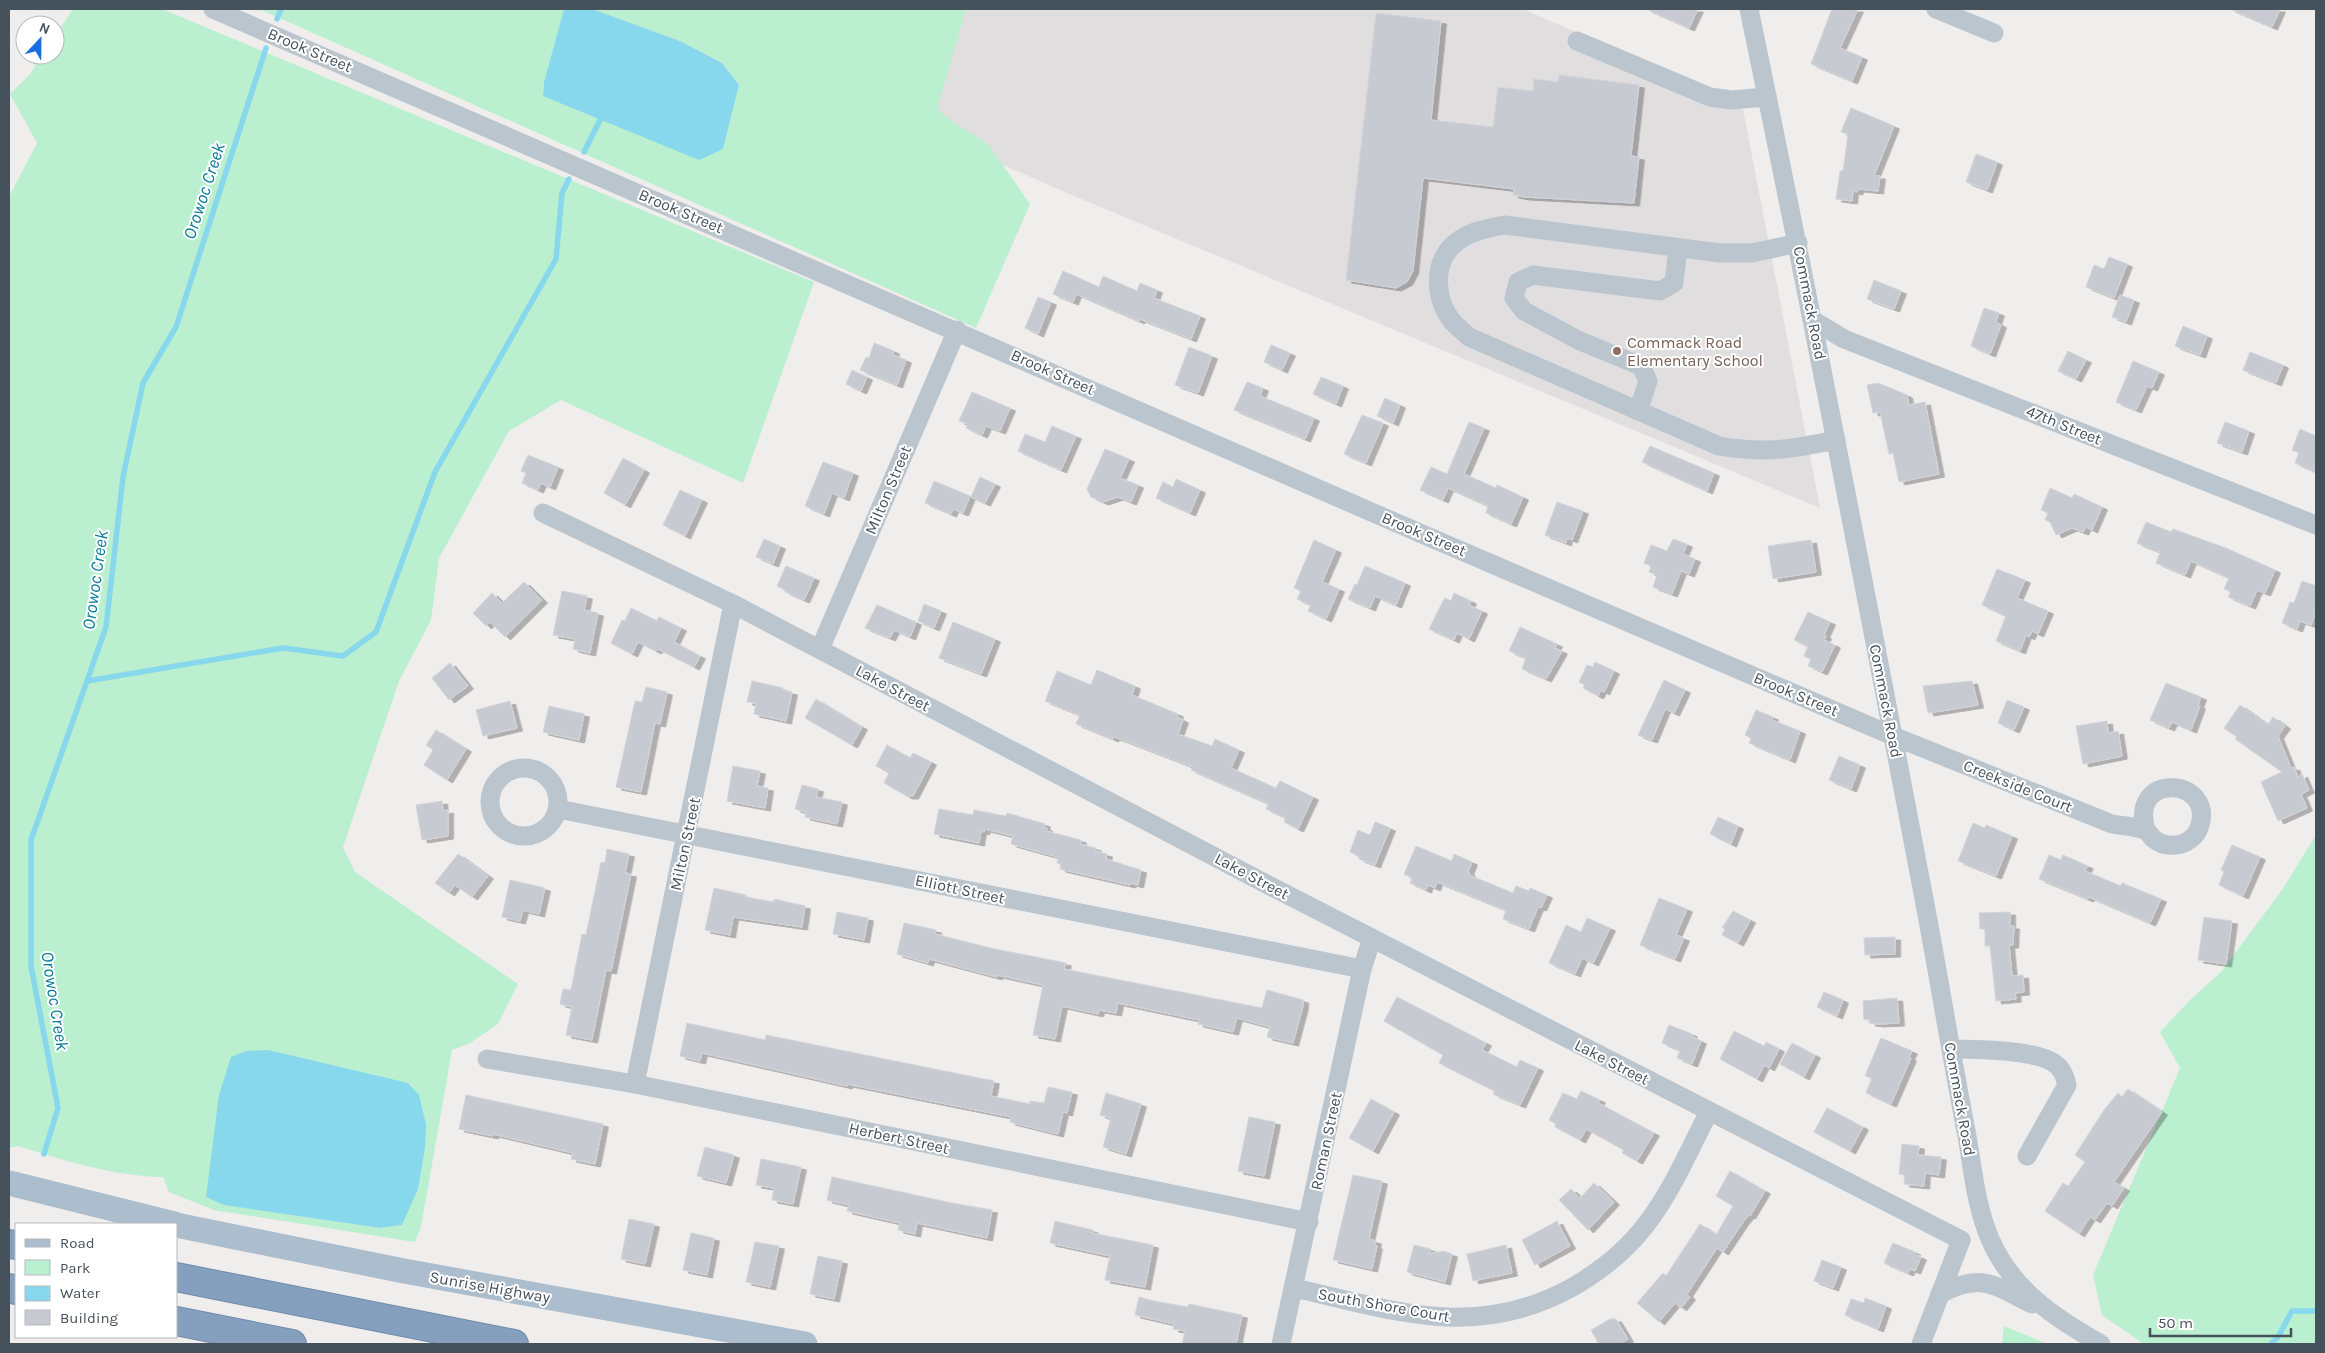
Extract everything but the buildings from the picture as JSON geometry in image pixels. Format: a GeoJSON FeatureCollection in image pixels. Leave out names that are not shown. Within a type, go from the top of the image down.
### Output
{"type":"FeatureCollection","features":[{"type":"Feature","properties":{"kind":"highway"},"geometry":{"type":"LineString","coordinates":[[178,1277],[514,1344]]}},
{"type":"Feature","properties":{"kind":"highway"},"geometry":{"type":"LineString","coordinates":[[178,1321],[292,1344]]}},
{"type":"Feature","properties":{"kind":"main road","name":"Sunrise Highway"},"geometry":{"type":"LineString","coordinates":[[9,1183],[171,1223]]}},
{"type":"Feature","properties":{"kind":"main road","name":"Sunrise Highway"},"geometry":{"type":"LineString","coordinates":[[178,1225],[404,1271],[805,1344]]}},
{"type":"Feature","properties":{"kind":"street","name":"Brook Street"},"geometry":{"type":"LineString","coordinates":[[213,9],[1893,736]]}},
{"type":"Feature","properties":{"kind":"street","name":"Commack Road"},"geometry":{"type":"LineString","coordinates":[[1749,9],[1814,321],[1951,1049],[1977,1202],[1987,1231],[2006,1268],[2028,1294],[2045,1310],[2101,1344]]}},
{"type":"Feature","properties":{"kind":"street"},"geometry":{"type":"LineString","coordinates":[[1936,9],[1994,33]]}},
{"type":"Feature","properties":{"kind":"street"},"geometry":{"type":"LineString","coordinates":[[1577,41],[1710,97],[1731,100],[1767,97]]}},
{"type":"Feature","properties":{"kind":"street"},"geometry":{"type":"LineString","coordinates":[[1798,243],[1752,253],[1720,254],[1505,225],[1487,228],[1468,235],[1451,246],[1441,263],[1438,282],[1441,301],[1452,321],[1470,337],[1719,446],[1749,451],[1777,451],[1836,440]]}},
{"type":"Feature","properties":{"kind":"street"},"geometry":{"type":"LineString","coordinates":[[1638,411],[1648,380],[1641,366],[1580,341],[1524,311],[1514,298],[1518,282],[1532,275],[1660,291],[1674,282],[1678,248]]}},
{"type":"Feature","properties":{"kind":"street","name":"47th Street"},"geometry":{"type":"LineString","coordinates":[[1814,321],[1844,339],[2316,525]]}},
{"type":"Feature","properties":{"kind":"street","name":"Milton Street"},"geometry":{"type":"LineString","coordinates":[[820,649],[957,330]]}},
{"type":"Feature","properties":{"kind":"street","name":"Lake Street"},"geometry":{"type":"LineString","coordinates":[[542,513],[733,604],[1372,938],[1961,1240]]}},
{"type":"Feature","properties":{"kind":"street","name":"Milton Street"},"geometry":{"type":"LineString","coordinates":[[635,1084],[733,604]]}},
{"type":"Feature","properties":{"kind":"street","name":"Creekside Court"},"geometry":{"type":"LineString","coordinates":[[1893,736],[2112,824],[2146,830]]}},
{"type":"Feature","properties":{"kind":"street","name":"Elliott Street"},"geometry":{"type":"LineString","coordinates":[[558,809],[687,833],[1338,966],[1362,969]]}},
{"type":"Feature","properties":{"kind":"street","name":"Roman Street"},"geometry":{"type":"LineString","coordinates":[[1281,1344],[1309,1222],[1362,969],[1372,938]]}},
{"type":"Feature","properties":{"kind":"street"},"geometry":{"type":"LineString","coordinates":[[1951,1049],[2015,1052],[2053,1062],[2064,1072],[2067,1085],[2027,1156]]}},
{"type":"Feature","properties":{"kind":"street","name":"Herbert Street"},"geometry":{"type":"LineString","coordinates":[[487,1059],[635,1084],[1309,1222]]}},
{"type":"Feature","properties":{"kind":"street","name":"South Shore Court"},"geometry":{"type":"LineString","coordinates":[[1294,1288],[1420,1315],[1461,1318],[1502,1314],[1542,1302],[1584,1280],[1618,1255],[1633,1240],[1659,1206],[1709,1112]]}},
{"type":"Feature","properties":{"kind":"street"},"geometry":{"type":"LineString","coordinates":[[1921,1344],[1961,1240],[1987,1231]]}},
{"type":"Feature","properties":{"kind":"street"},"geometry":{"type":"LineString","coordinates":[[1940,1294],[1964,1283],[1984,1282],[2045,1310]]}},
{"type":"Feature","properties":{"kind":"shaded area","name":"Commack Road Elementary School"},"geometry":{"type":"Polygon","coordinates":[[[951,9],[1523,9],[1742,104],[1820,508],[1067,193],[903,121],[951,9]]]}},
{"type":"Feature","properties":{"kind":"green space"},"geometry":{"type":"Polygon","coordinates":[[[73,9],[162,9],[814,282],[743,483],[561,400],[509,431],[439,558],[431,620],[399,681],[343,847],[355,872],[518,984],[498,1024],[470,1043],[452,1050],[421,1227],[415,1242],[214,1210],[169,1192],[163,1177],[108,1171],[18,1146],[9,1148],[9,197],[37,143],[10,94],[30,74],[36,65],[65,65],[65,21],[73,9]],[[401,1083],[206,1197],[225,1205],[380,1228],[402,1225],[426,1124],[419,1096],[408,1083],[401,1083]]]}},
{"type":"Feature","properties":{"kind":"green space"},"geometry":{"type":"Polygon","coordinates":[[[259,9],[564,9],[544,82],[543,96],[723,149],[739,85],[722,63],[680,41],[592,9],[966,9],[937,109],[988,144],[1030,204],[976,328],[259,9]]]}},
{"type":"Feature","properties":{"kind":"green space"},"geometry":{"type":"Polygon","coordinates":[[[2316,835],[2316,1344],[2144,1344],[2102,1315],[2093,1275],[2180,1068],[2160,1032],[2190,1000],[2221,972],[2282,890],[2316,835]]]}},
{"type":"Feature","properties":{"kind":"green space"},"geometry":{"type":"Polygon","coordinates":[[[2004,1326],[2047,1344],[2002,1344],[2004,1326]]]}},
{"type":"Feature","properties":{"kind":"water"},"geometry":{"type":"Polygon","coordinates":[[[564,9],[592,9],[680,41],[722,63],[739,85],[723,149],[699,160],[543,96],[544,82],[564,9]]]}},
{"type":"Feature","properties":{"kind":"water"},"geometry":{"type":"Polygon","coordinates":[[[268,1050],[408,1083],[419,1095],[426,1124],[425,1148],[418,1189],[402,1225],[380,1228],[224,1205],[206,1197],[219,1095],[231,1057],[246,1051],[268,1050]]]}},
{"type":"Feature","properties":{"kind":"waterway","name":"Orowoc Creek"},"geometry":{"type":"LineString","coordinates":[[277,19],[281,9]]}},
{"type":"Feature","properties":{"kind":"waterway","name":"Orowoc Creek"},"geometry":{"type":"LineString","coordinates":[[44,1154],[58,1108],[31,966],[31,840],[106,627],[123,477],[143,383],[176,327],[266,48]]}},
{"type":"Feature","properties":{"kind":"waterway"},"geometry":{"type":"LineString","coordinates":[[584,152],[600,120]]}},
{"type":"Feature","properties":{"kind":"waterway"},"geometry":{"type":"LineString","coordinates":[[87,681],[283,648],[343,656],[376,632],[435,472],[556,259],[562,193],[569,179]]}},
{"type":"Feature","properties":{"kind":"waterway"},"geometry":{"type":"LineString","coordinates":[[2271,1344],[2278,1337],[2292,1311],[2316,1311]]}},
{"type":"Feature","properties":{"kind":"place","name":"Commack Road Elementary School"},"geometry":{"type":"Point","coordinates":[1617,351]}}]}
